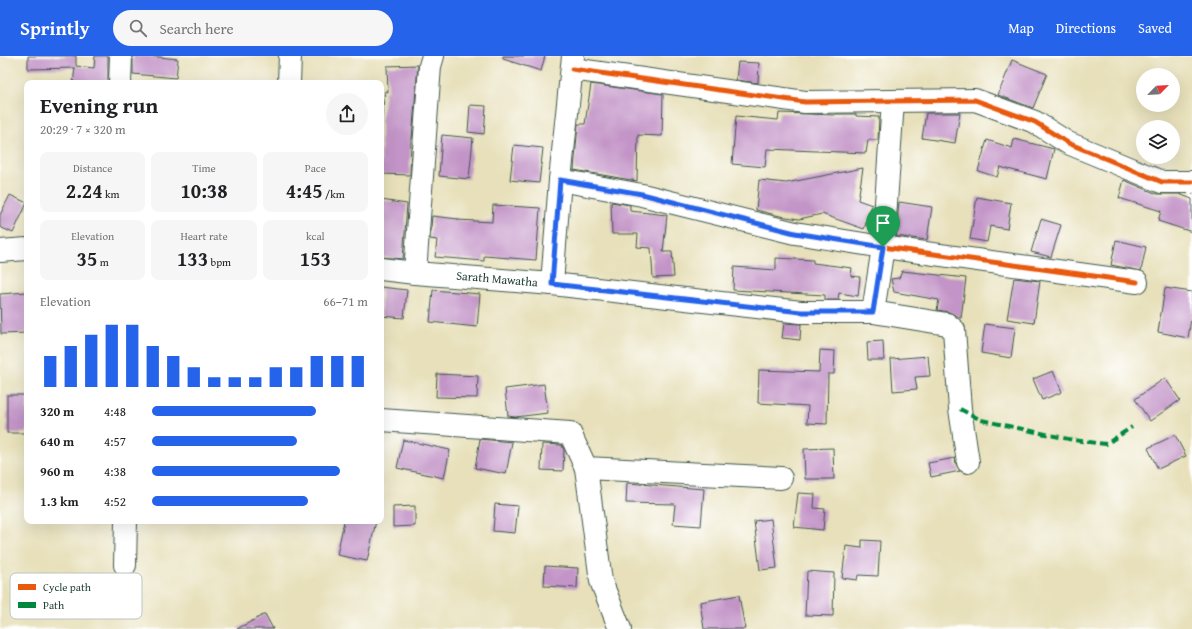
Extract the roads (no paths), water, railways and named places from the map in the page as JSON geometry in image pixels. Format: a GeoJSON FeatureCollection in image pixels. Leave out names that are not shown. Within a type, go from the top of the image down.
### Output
{"type":"FeatureCollection","features":[{"type":"Feature","properties":{"kind":"street"},"geometry":{"type":"LineString","coordinates":[[120,80],[121,56]]}},
{"type":"Feature","properties":{"kind":"street"},"geometry":{"type":"LineString","coordinates":[[289,80],[290,56]]}},
{"type":"Feature","properties":{"kind":"street"},"geometry":{"type":"LineString","coordinates":[[415,273],[430,66],[433,56]]}},
{"type":"Feature","properties":{"kind":"street"},"geometry":{"type":"LineString","coordinates":[[572,62],[805,102],[975,100],[1035,122],[1068,143],[1162,182],[1192,182]]}},
{"type":"Feature","properties":{"kind":"street","name":"Sarath Mawatha"},"geometry":{"type":"LineString","coordinates":[[384,269],[552,284],[560,180],[572,62]]}},
{"type":"Feature","properties":{"kind":"street"},"geometry":{"type":"LineString","coordinates":[[873,312],[883,247],[893,101]]}},
{"type":"Feature","properties":{"kind":"street"},"geometry":{"type":"LineString","coordinates":[[560,180],[642,194],[795,233],[883,247],[1137,282]]}},
{"type":"Feature","properties":{"kind":"street"},"geometry":{"type":"LineString","coordinates":[[0,251],[24,249]]}},
{"type":"Feature","properties":{"kind":"street"},"geometry":{"type":"LineString","coordinates":[[552,284],[801,312],[873,312],[947,324],[954,330],[960,409],[968,462]]}},
{"type":"Feature","properties":{"kind":"street"},"geometry":{"type":"LineString","coordinates":[[384,420],[570,433],[586,468],[602,581],[620,629]]}},
{"type":"Feature","properties":{"kind":"street"},"geometry":{"type":"LineString","coordinates":[[586,468],[781,478]]}},
{"type":"Feature","properties":{"kind":"street"},"geometry":{"type":"LineString","coordinates":[[125,565],[126,524]]}}]}
